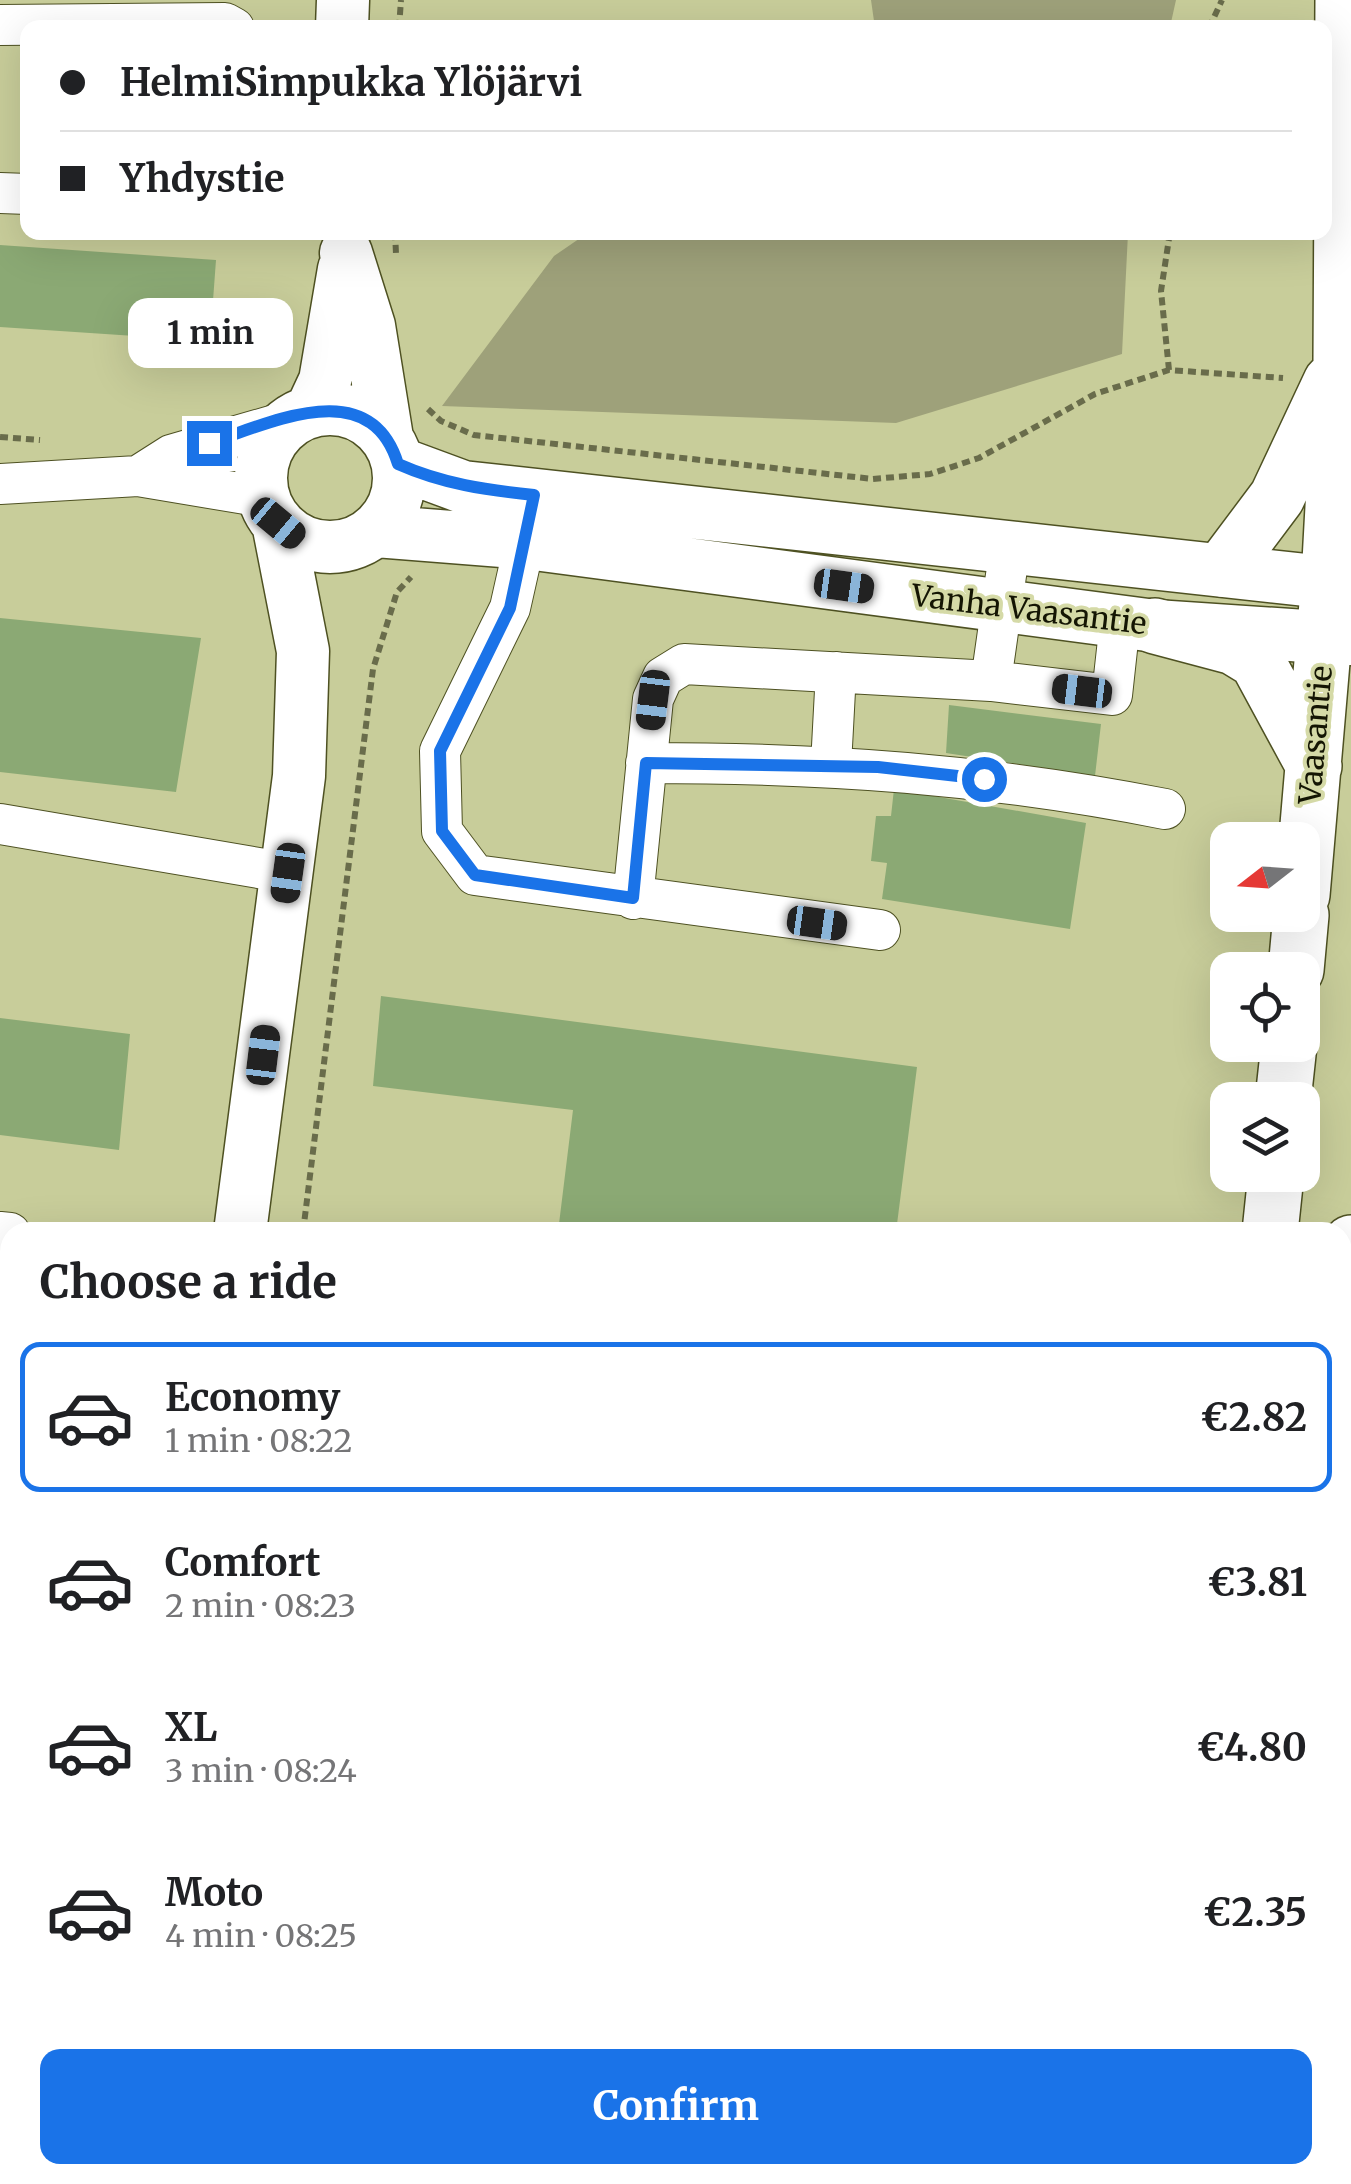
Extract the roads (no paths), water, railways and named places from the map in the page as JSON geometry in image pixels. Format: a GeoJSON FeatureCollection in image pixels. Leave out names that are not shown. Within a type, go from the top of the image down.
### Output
{"type":"FeatureCollection","features":[{"type":"Feature","properties":{"kind":"highway"},"geometry":{"type":"LineString","coordinates":[[1340,583],[1343,0]]}},
{"type":"Feature","properties":{"kind":"highway"},"geometry":{"type":"LineString","coordinates":[[1223,569],[1277,497],[1341,361]]}},
{"type":"Feature","properties":{"kind":"highway","name":"Vaasantie"},"geometry":{"type":"LineString","coordinates":[[1309,822],[1314,766],[1338,637],[1340,583]]}},
{"type":"Feature","properties":{"kind":"highway"},"geometry":{"type":"LineString","coordinates":[[1137,624],[1234,647],[1257,661],[1314,766]]}},
{"type":"Feature","properties":{"kind":"highway"},"geometry":{"type":"LineString","coordinates":[[1271,1222],[1274,1192]]}},
{"type":"Feature","properties":{"kind":"main road"},"geometry":{"type":"LineString","coordinates":[[241,1222],[299,776],[302,651],[270,510],[263,460],[271,441],[302,415],[325,381],[346,243]]}},
{"type":"Feature","properties":{"kind":"main road"},"geometry":{"type":"LineString","coordinates":[[302,651],[330,573],[396,500],[400,433],[346,243]]}},
{"type":"Feature","properties":{"kind":"main road"},"geometry":{"type":"LineString","coordinates":[[302,415],[348,411],[400,433]]}},
{"type":"Feature","properties":{"kind":"main road","name":"Vanha Vaasantie"},"geometry":{"type":"LineString","coordinates":[[400,433],[460,511]]}},
{"type":"Feature","properties":{"kind":"main road"},"geometry":{"type":"LineString","coordinates":[[270,510],[313,546],[361,538]]}},
{"type":"Feature","properties":{"kind":"main road","name":"Vanha Vaasantie"},"geometry":{"type":"LineString","coordinates":[[361,538],[460,511],[530,519],[1010,547],[1340,583]]}},
{"type":"Feature","properties":{"kind":"main road","name":"Vanha Vaasantie"},"geometry":{"type":"LineString","coordinates":[[530,519],[1002,607],[1137,624],[1338,637]]}},
{"type":"Feature","properties":{"kind":"street"},"geometry":{"type":"LineString","coordinates":[[138,476],[171,455],[302,415]]}},
{"type":"Feature","properties":{"kind":"street"},"geometry":{"type":"LineString","coordinates":[[0,484],[138,476],[270,510]]}},
{"type":"Feature","properties":{"kind":"street"},"geometry":{"type":"LineString","coordinates":[[530,519],[510,608],[440,751],[442,831],[475,875],[880,930]]}},
{"type":"Feature","properties":{"kind":"street"},"geometry":{"type":"LineString","coordinates":[[991,681],[1010,547]]}},
{"type":"Feature","properties":{"kind":"street"},"geometry":{"type":"LineString","coordinates":[[633,898],[653,700],[663,677],[684,664],[991,681],[1112,695],[1137,624]]}},
{"type":"Feature","properties":{"kind":"street"},"geometry":{"type":"LineString","coordinates":[[831,766],[836,672]]}},
{"type":"Feature","properties":{"kind":"street"},"geometry":{"type":"LineString","coordinates":[[646,763],[831,766],[1055,787],[1164,809]]}},
{"type":"Feature","properties":{"kind":"street"},"geometry":{"type":"LineString","coordinates":[[0,824],[288,873]]}}]}
